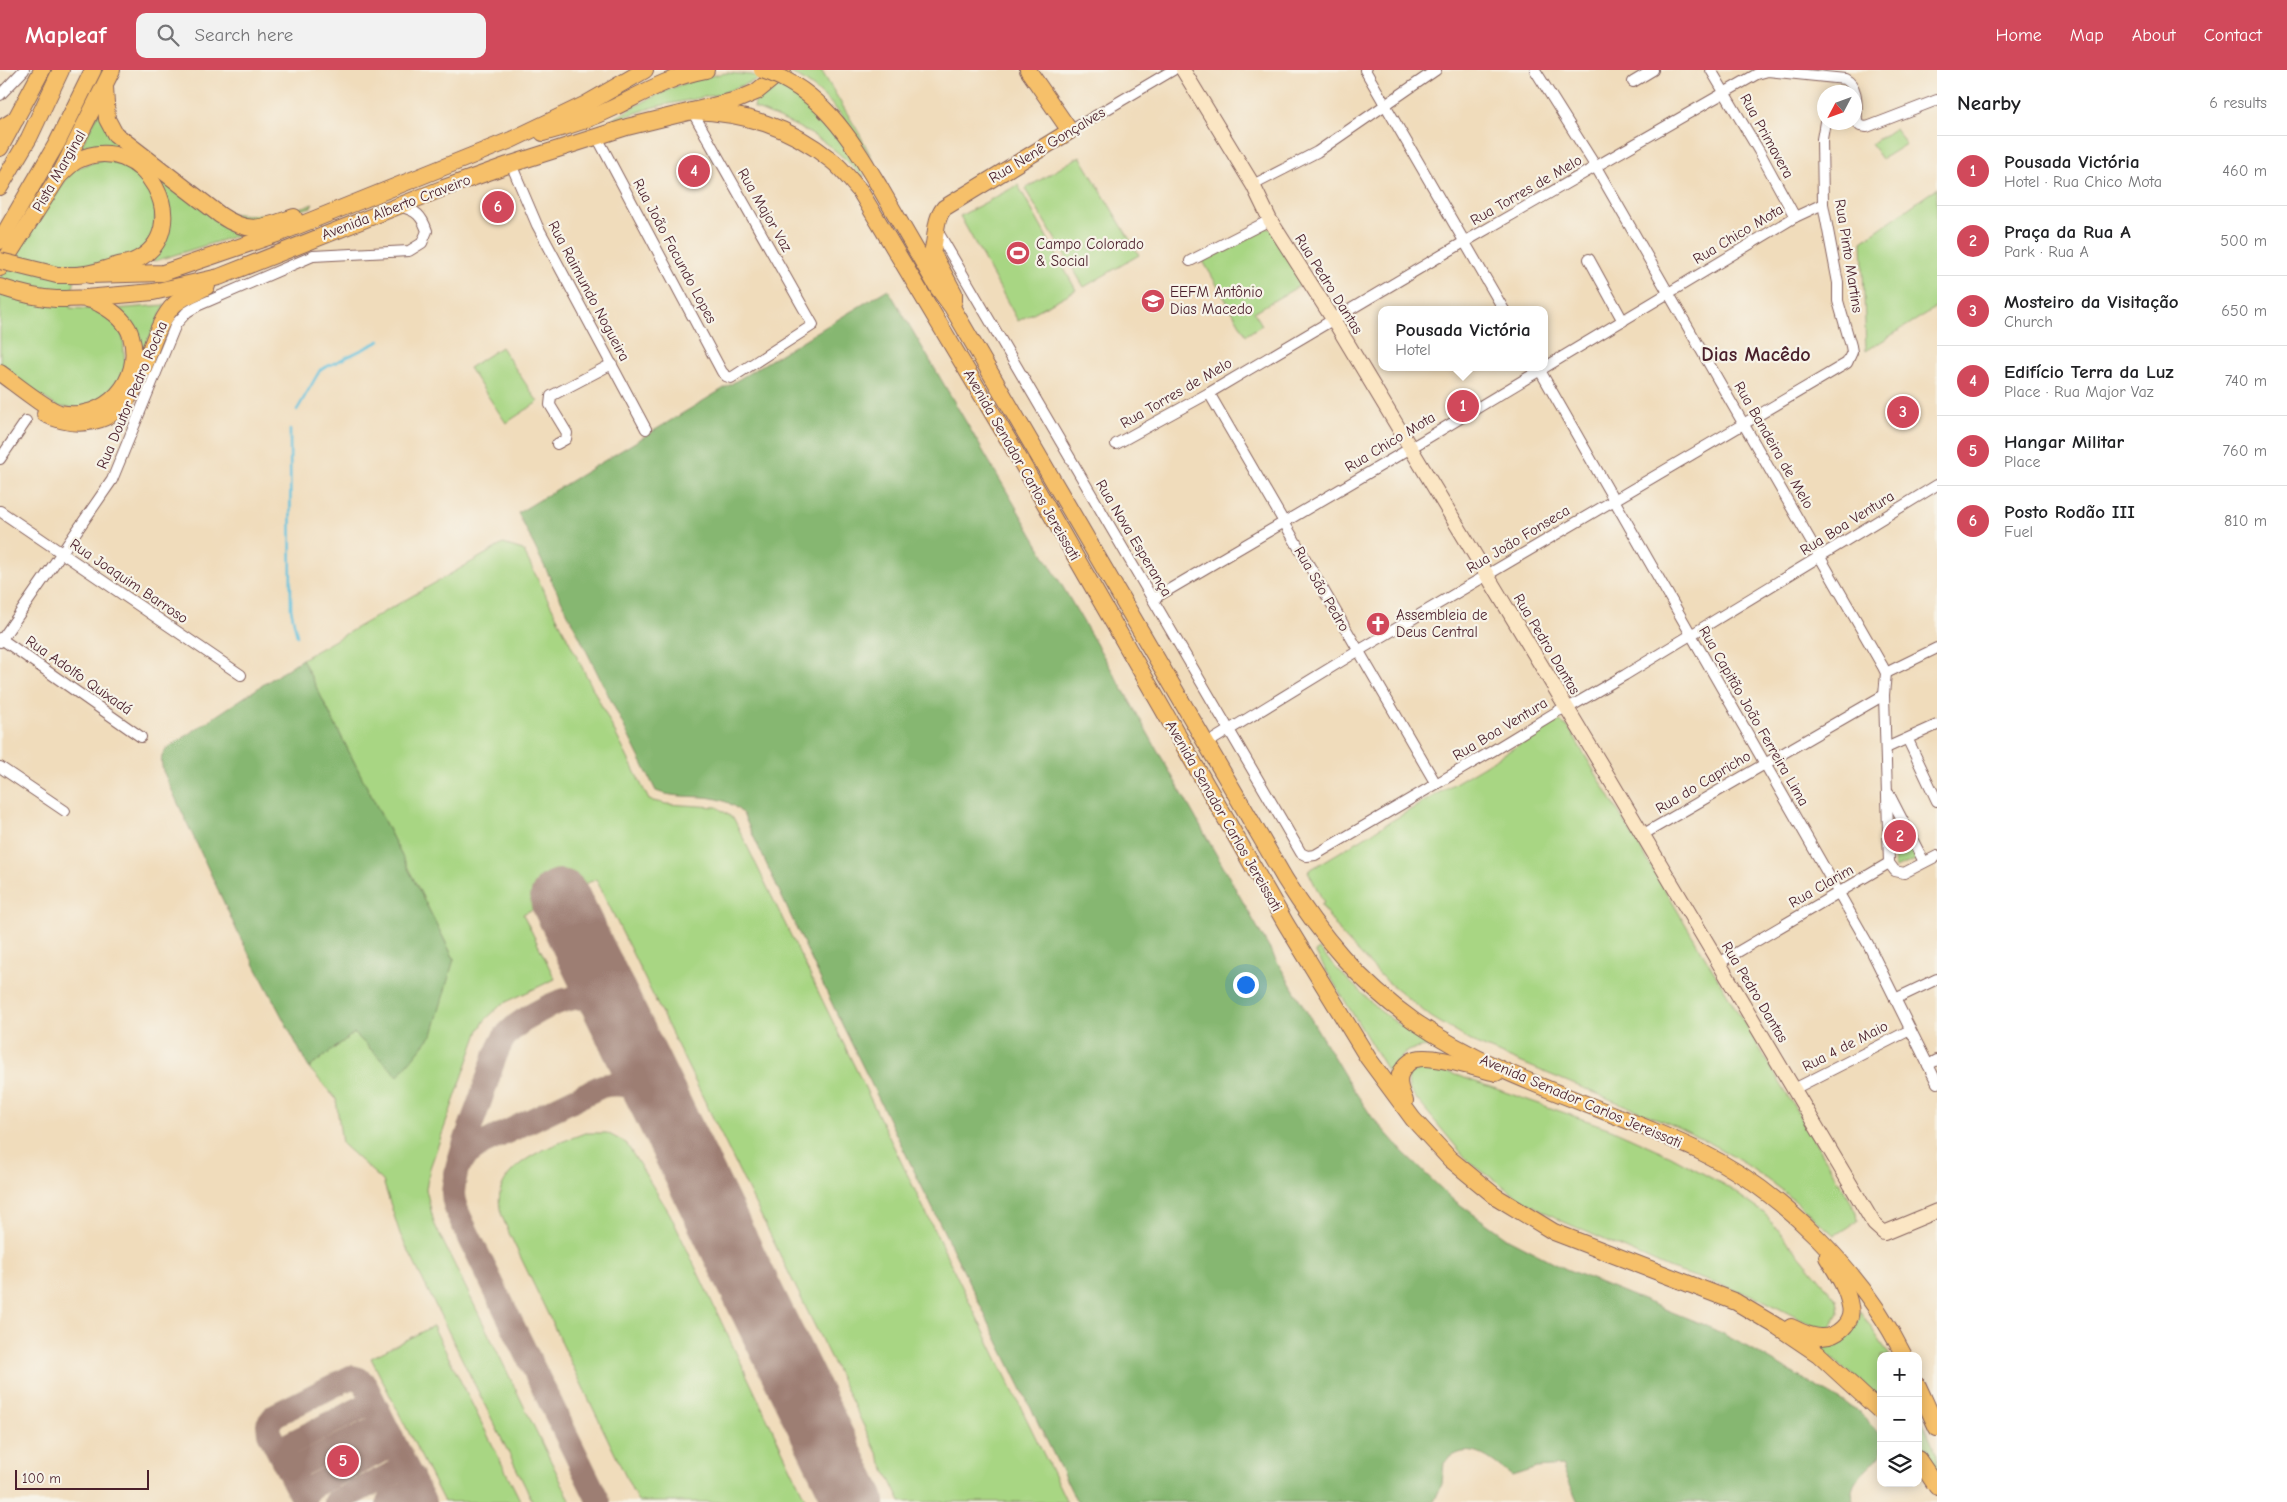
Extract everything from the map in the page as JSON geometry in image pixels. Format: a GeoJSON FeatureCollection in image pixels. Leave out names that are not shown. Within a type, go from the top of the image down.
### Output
{"type":"FeatureCollection","features":[{"type":"Feature","properties":{"kind":"main road"},"geometry":{"type":"LineString","coordinates":[[0,148],[42,70]]}},
{"type":"Feature","properties":{"kind":"main road"},"geometry":{"type":"LineString","coordinates":[[0,187],[29,138],[61,70]]}},
{"type":"Feature","properties":{"kind":"main road"},"geometry":{"type":"LineString","coordinates":[[0,241],[58,143],[93,70]]}},
{"type":"Feature","properties":{"kind":"main road","name":"Pista Marginal"},"geometry":{"type":"LineString","coordinates":[[0,268],[59,176],[112,70]]}},
{"type":"Feature","properties":{"kind":"main road","name":"Avenida Alberto Craveiro"},"geometry":{"type":"LineString","coordinates":[[0,261],[57,275],[163,273],[280,233],[511,140],[586,104],[645,70]]}},
{"type":"Feature","properties":{"kind":"main road"},"geometry":{"type":"LineString","coordinates":[[511,140],[545,133],[580,122],[665,81],[685,74],[706,70]]}},
{"type":"Feature","properties":{"kind":"main road","name":"Avenida Senador Carlos Jereissati"},"geometry":{"type":"LineString","coordinates":[[762,70],[798,86],[826,109],[856,148],[938,288],[952,307],[1301,905],[1322,934],[1356,972],[1414,1021],[1455,1046],[1521,1078],[1701,1152],[1760,1189],[1796,1218],[1840,1260],[1863,1289],[1902,1352]]}},
{"type":"Feature","properties":{"kind":"main road","name":"Avenida Alberto Craveiro"},"geometry":{"type":"LineString","coordinates":[[0,287],[19,294],[55,299],[79,298],[153,292],[219,277],[398,206],[511,164],[597,137],[737,100],[756,92],[783,70]]}},
{"type":"Feature","properties":{"kind":"main road"},"geometry":{"type":"LineString","coordinates":[[1028,70],[1070,131]]}},
{"type":"Feature","properties":{"kind":"main road","name":"Rua Pedro Dantas"},"geometry":{"type":"LineString","coordinates":[[1182,70],[1252,185],[1270,220],[1410,448],[1874,1224],[1884,1233],[1937,1211]]}},
{"type":"Feature","properties":{"kind":"main road"},"geometry":{"type":"LineString","coordinates":[[105,87],[107,119],[115,134],[234,224],[254,229],[312,211],[338,209]]}},
{"type":"Feature","properties":{"kind":"main road","name":"Avenida Senador Carlos Jereissati"},"geometry":{"type":"LineString","coordinates":[[692,111],[721,112],[743,116],[782,129],[832,160],[860,191],[1012,446],[1286,924],[1368,1058],[1413,1119],[1450,1159],[1495,1196],[1554,1232],[1736,1302],[1818,1354],[1877,1408]]}},
{"type":"Feature","properties":{"kind":"main road"},"geometry":{"type":"LineString","coordinates":[[0,129],[16,119]]}},
{"type":"Feature","properties":{"kind":"main road","name":"Rua Nenê Gonçalves"},"geometry":{"type":"LineString","coordinates":[[952,307],[954,293],[933,255],[938,232],[937,217],[944,208],[1070,131]]}},
{"type":"Feature","properties":{"kind":"main road"},"geometry":{"type":"LineString","coordinates":[[59,176],[75,162],[110,154],[138,165],[149,174],[161,198],[163,209],[159,233],[155,243],[146,253],[134,261],[82,275]]}},
{"type":"Feature","properties":{"kind":"main road"},"geometry":{"type":"LineString","coordinates":[[0,383],[58,420],[78,424],[106,418],[116,411],[132,392],[163,320],[172,308],[180,299],[202,289],[219,277]]}},
{"type":"Feature","properties":{"kind":"main road"},"geometry":{"type":"LineString","coordinates":[[0,373],[58,412],[85,414],[96,411],[113,400],[129,375],[132,353],[131,336],[121,320],[109,309],[79,298]]}},
{"type":"Feature","properties":{"kind":"main road"},"geometry":{"type":"LineString","coordinates":[[1413,1119],[1400,1089],[1399,1080],[1401,1071],[1415,1059],[1433,1058],[1521,1078]]}},
{"type":"Feature","properties":{"kind":"main road"},"geometry":{"type":"LineString","coordinates":[[1736,1302],[1807,1334],[1819,1337],[1830,1336],[1839,1332],[1850,1318],[1851,1308],[1848,1295],[1818,1239]]}},
{"type":"Feature","properties":{"kind":"main road"},"geometry":{"type":"LineString","coordinates":[[1922,1395],[1937,1428]]}},
{"type":"Feature","properties":{"kind":"main road"},"geometry":{"type":"LineString","coordinates":[[1922,1465],[1937,1487]]}},
{"type":"Feature","properties":{"kind":"street"},"geometry":{"type":"LineString","coordinates":[[0,95],[24,70]]}},
{"type":"Feature","properties":{"kind":"street","name":"Rua Nenê Gonçalves"},"geometry":{"type":"LineString","coordinates":[[1070,131],[1173,70]]}},
{"type":"Feature","properties":{"kind":"street"},"geometry":{"type":"LineString","coordinates":[[1365,70],[1502,306]]}},
{"type":"Feature","properties":{"kind":"street"},"geometry":{"type":"LineString","coordinates":[[1252,185],[1317,152],[1436,70]]}},
{"type":"Feature","properties":{"kind":"street"},"geometry":{"type":"LineString","coordinates":[[1633,82],[1653,70]]}},
{"type":"Feature","properties":{"kind":"street","name":"Rua Primavera"},"geometry":{"type":"LineString","coordinates":[[1711,70],[1795,217]]}},
{"type":"Feature","properties":{"kind":"street","name":"Rua Torres de Melo"},"geometry":{"type":"LineString","coordinates":[[1116,444],[1208,393],[1464,242],[1596,167],[1724,90],[1757,74],[1768,71],[1846,79],[1854,88],[1857,122],[1860,126],[1867,127],[1937,100]]}},
{"type":"Feature","properties":{"kind":"street","name":"Rua Bandeira de Melo"},"geometry":{"type":"LineString","coordinates":[[1540,72],[1745,423],[1886,673]]}},
{"type":"Feature","properties":{"kind":"street","name":"Rua Major Vaz"},"geometry":{"type":"LineString","coordinates":[[692,111],[813,325],[735,376],[729,378]]}},
{"type":"Feature","properties":{"kind":"street","name":"Rua Pinto Martins"},"geometry":{"type":"LineString","coordinates":[[1824,130],[1822,139],[1823,204],[1838,283],[1838,301],[1852,346],[1852,352],[1847,363]]}},
{"type":"Feature","properties":{"kind":"street","name":"Rua João Facundo Lopes"},"geometry":{"type":"LineString","coordinates":[[597,137],[722,372],[729,378]]}},
{"type":"Feature","properties":{"kind":"street","name":"Rua Raimundo Nogueira"},"geometry":{"type":"LineString","coordinates":[[511,164],[536,225],[646,429]]}},
{"type":"Feature","properties":{"kind":"street","name":"Rua Chico Mota"},"geometry":{"type":"LineString","coordinates":[[1548,364],[1795,217],[1823,204]]}},
{"type":"Feature","properties":{"kind":"street","name":"Rua Doutor Pedro Rocha"},"geometry":{"type":"LineString","coordinates":[[1,640],[112,480],[176,324],[187,312],[196,306],[314,256],[410,251],[422,243],[427,231],[418,213],[412,209],[398,206]]}},
{"type":"Feature","properties":{"kind":"street"},"geometry":{"type":"LineString","coordinates":[[1190,261],[1270,220]]}},
{"type":"Feature","properties":{"kind":"street","name":"Rua Nova Esperança"},"geometry":{"type":"LineString","coordinates":[[938,232],[1229,730],[1302,853],[1307,856]]}},
{"type":"Feature","properties":{"kind":"street"},"geometry":{"type":"LineString","coordinates":[[1589,259],[1623,321]]}},
{"type":"Feature","properties":{"kind":"street","name":"Rua João Fonseca"},"geometry":{"type":"LineString","coordinates":[[1206,744],[1358,651],[1847,363]]}},
{"type":"Feature","properties":{"kind":"street"},"geometry":{"type":"LineString","coordinates":[[557,444],[566,439],[567,433],[550,405],[551,396],[612,364]]}},
{"type":"Feature","properties":{"kind":"street","name":"Rua Chico Mota"},"geometry":{"type":"LineString","coordinates":[[1153,599],[1410,448],[1536,371]]}},
{"type":"Feature","properties":{"kind":"street","name":"Rua Capitão João Ferreira Lima"},"geometry":{"type":"LineString","coordinates":[[1540,371],[1868,944],[1910,1030],[1932,1062],[1937,1084]]}},
{"type":"Feature","properties":{"kind":"street","name":"Rua São Pedro"},"geometry":{"type":"LineString","coordinates":[[1208,393],[1436,784]]}},
{"type":"Feature","properties":{"kind":"street"},"geometry":{"type":"LineString","coordinates":[[0,459],[26,421]]}},
{"type":"Feature","properties":{"kind":"street","name":"Rua Boa Ventura"},"geometry":{"type":"LineString","coordinates":[[1307,856],[1315,854],[1558,711],[1691,636],[1937,485]]}},
{"type":"Feature","properties":{"kind":"street","name":"Rua Joaquim Barroso"},"geometry":{"type":"LineString","coordinates":[[0,511],[241,675]]}},
{"type":"Feature","properties":{"kind":"street","name":"Rua Adolfo Quixadá"},"geometry":{"type":"LineString","coordinates":[[1,640],[141,737]]}},
{"type":"Feature","properties":{"kind":"street"},"geometry":{"type":"LineString","coordinates":[[1937,648],[1886,673],[1884,695],[1889,863],[1891,868],[1899,873],[1937,856]]}},
{"type":"Feature","properties":{"kind":"street","name":"Rua do Capricho"},"geometry":{"type":"LineString","coordinates":[[1642,835],[1884,695]]}},
{"type":"Feature","properties":{"kind":"street"},"geometry":{"type":"LineString","coordinates":[[1886,748],[1908,740],[1937,725]]}},
{"type":"Feature","properties":{"kind":"street"},"geometry":{"type":"LineString","coordinates":[[1908,740],[1937,801]]}},
{"type":"Feature","properties":{"kind":"street"},"geometry":{"type":"LineString","coordinates":[[0,767],[64,811]]}},
{"type":"Feature","properties":{"kind":"street"},"geometry":{"type":"LineString","coordinates":[[1887,790],[1924,862]]}},
{"type":"Feature","properties":{"kind":"street","name":"Rua Clarim"},"geometry":{"type":"LineString","coordinates":[[1719,963],[1889,863]]}},
{"type":"Feature","properties":{"kind":"street"},"geometry":{"type":"LineString","coordinates":[[1895,999],[1937,979]]}},
{"type":"Feature","properties":{"kind":"street","name":"Rua 4 de Maio"},"geometry":{"type":"LineString","coordinates":[[1794,1089],[1910,1030]]}},
{"type":"Feature","properties":{"kind":"green space"},"geometry":{"type":"Polygon","coordinates":[[[795,70],[821,70],[859,133],[877,168],[850,127],[830,102],[818,91],[791,73],[795,70]]]}},
{"type":"Feature","properties":{"kind":"green space"},"geometry":{"type":"Polygon","coordinates":[[[727,73],[751,75],[761,78],[720,94],[654,107],[606,123],[679,85],[727,73]]]}},
{"type":"Feature","properties":{"kind":"green space"},"geometry":{"type":"Polygon","coordinates":[[[777,82],[825,116],[865,176],[861,176],[850,163],[825,143],[799,127],[754,108],[755,102],[775,89],[777,82]]]}},
{"type":"Feature","properties":{"kind":"green space"},"geometry":{"type":"Polygon","coordinates":[[[100,110],[104,123],[240,231],[239,235],[155,261],[150,259],[160,245],[148,167],[76,156],[100,110]]]}},
{"type":"Feature","properties":{"kind":"green space"},"geometry":{"type":"Polygon","coordinates":[[[1895,128],[1906,144],[1882,159],[1871,144],[1895,128]]]}},
{"type":"Feature","properties":{"kind":"green space","name":"Campo Colorado & Social"},"geometry":{"type":"Polygon","coordinates":[[[1080,156],[1139,255],[1084,287],[1025,189],[1080,156]]]}},
{"type":"Feature","properties":{"kind":"green space"},"geometry":{"type":"Polygon","coordinates":[[[104,159],[137,170],[157,201],[153,234],[143,250],[107,265],[77,264],[70,308],[91,309],[103,312],[111,319],[123,336],[125,367],[117,388],[88,408],[58,407],[0,369],[0,277],[73,169],[104,159]]]}},
{"type":"Feature","properties":{"kind":"green space","name":"Campo Colorado & Social"},"geometry":{"type":"Polygon","coordinates":[[[1018,185],[1076,290],[1018,321],[960,216],[1018,185]]]}},
{"type":"Feature","properties":{"kind":"green space"},"geometry":{"type":"Polygon","coordinates":[[[1937,188],[1937,307],[1866,351],[1862,241],[1937,188]]]}},
{"type":"Feature","properties":{"kind":"green space"},"geometry":{"type":"Polygon","coordinates":[[[313,204],[311,207],[254,224],[226,212],[248,215],[270,214],[313,204]]]}},
{"type":"Feature","properties":{"kind":"green space"},"geometry":{"type":"Polygon","coordinates":[[[1264,227],[1271,229],[1302,282],[1301,285],[1254,312],[1262,325],[1246,335],[1203,261],[1264,227]]]}},
{"type":"Feature","properties":{"kind":"green space"},"geometry":{"type":"Polygon","coordinates":[[[888,289],[1128,698],[1269,948],[1346,1078],[1372,1117],[1403,1152],[1451,1198],[1508,1239],[1566,1269],[1709,1327],[1857,1410],[1877,1432],[1877,1459],[1857,1481],[1854,1487],[1853,1502],[1578,1502],[1562,1466],[1537,1468],[1512,1476],[1496,1463],[1479,1454],[1462,1452],[1444,1463],[1442,1484],[1434,1502],[1077,1502],[835,1010],[743,814],[733,806],[712,798],[679,796],[656,791],[518,513],[888,289]]]}},
{"type":"Feature","properties":{"kind":"green space"},"geometry":{"type":"Polygon","coordinates":[[[165,305],[136,365],[114,309],[165,305]]]}},
{"type":"Feature","properties":{"kind":"green space"},"geometry":{"type":"Polygon","coordinates":[[[501,347],[538,402],[506,423],[469,368],[501,347]]]}},
{"type":"Feature","properties":{"kind":"green space"},"geometry":{"type":"Polygon","coordinates":[[[503,544],[523,550],[649,800],[666,804],[717,807],[734,819],[1067,1502],[901,1502],[596,879],[523,914],[555,979],[502,1004],[485,1020],[479,1030],[430,1168],[426,1189],[434,1223],[571,1502],[533,1502],[400,1234],[383,1181],[342,1144],[336,1099],[309,1068],[354,1033],[398,1075],[454,959],[302,659],[503,544]]]}},
{"type":"Feature","properties":{"kind":"green space"},"geometry":{"type":"Polygon","coordinates":[[[302,659],[454,959],[432,1035],[398,1076],[354,1033],[309,1068],[238,933],[163,771],[162,759],[166,749],[302,659]]]}},
{"type":"Feature","properties":{"kind":"green space"},"geometry":{"type":"Polygon","coordinates":[[[1559,721],[1568,727],[1857,1212],[1858,1221],[1841,1232],[1834,1235],[1788,1195],[1747,1165],[1712,1144],[1675,1126],[1476,1044],[1431,1017],[1383,978],[1343,936],[1321,905],[1324,903],[1308,871],[1559,721]]]}},
{"type":"Feature","properties":{"kind":"green space"},"geometry":{"type":"Polygon","coordinates":[[[1893,814],[1920,858],[1895,868],[1893,814]]]}},
{"type":"Feature","properties":{"kind":"green space"},"geometry":{"type":"Polygon","coordinates":[[[1319,949],[1379,1010],[1430,1047],[1408,1051],[1390,1075],[1315,952],[1319,949]]]}},
{"type":"Feature","properties":{"kind":"green space"},"geometry":{"type":"Polygon","coordinates":[[[1430,1066],[1611,1129],[1671,1156],[1726,1186],[1764,1213],[1837,1300],[1839,1313],[1830,1327],[1813,1326],[1757,1297],[1671,1269],[1564,1222],[1523,1200],[1469,1162],[1409,1090],[1408,1078],[1416,1069],[1430,1066]]]}},
{"type":"Feature","properties":{"kind":"green space"},"geometry":{"type":"Polygon","coordinates":[[[585,1133],[607,1133],[626,1143],[670,1214],[807,1502],[638,1502],[509,1233],[500,1208],[500,1193],[506,1179],[515,1168],[542,1150],[585,1133]]]}},
{"type":"Feature","properties":{"kind":"green space"},"geometry":{"type":"Polygon","coordinates":[[[1860,1311],[1887,1352],[1877,1352],[1877,1397],[1819,1348],[1841,1341],[1851,1332],[1860,1311]]]}},
{"type":"Feature","properties":{"kind":"green space"},"geometry":{"type":"Polygon","coordinates":[[[433,1326],[521,1502],[444,1502],[371,1358],[433,1326]]]}},
{"type":"Feature","properties":{"kind":"green space"},"geometry":{"type":"Polygon","coordinates":[[[1922,1421],[1937,1455],[1937,1472],[1922,1449],[1922,1421]]]}},
{"type":"Feature","properties":{"kind":"waterway"},"geometry":{"type":"LineString","coordinates":[[297,410],[320,370],[380,341]]}},
{"type":"Feature","properties":{"kind":"waterway"},"geometry":{"type":"LineString","coordinates":[[290,430],[291,609],[297,636]]}},
{"type":"Feature","properties":{"kind":"taxiway"},"geometry":{"type":"LineString","coordinates":[[599,1502],[462,1222],[455,1205],[453,1193],[460,1156],[494,1059],[500,1045],[510,1031],[554,1004],[578,998],[587,998],[597,1003],[607,1010],[624,1029]]}},
{"type":"Feature","properties":{"kind":"taxiway"},"geometry":{"type":"LineString","coordinates":[[461,1163],[468,1154],[482,1144],[602,1086],[631,1086],[646,1094],[666,1115]]}},
{"type":"Feature","properties":{"kind":"taxiway"},"geometry":{"type":"LineString","coordinates":[[304,1502],[269,1433],[268,1424],[275,1415],[351,1377],[359,1379],[365,1384],[424,1502]]}},
{"type":"Feature","properties":{"kind":"taxiway"},"geometry":{"type":"LineString","coordinates":[[283,1460],[284,1450],[289,1444],[363,1407],[371,1406],[379,1412]]}},
{"type":"Feature","properties":{"kind":"taxiway"},"geometry":{"type":"LineString","coordinates":[[294,1482],[293,1474],[300,1465],[376,1428],[386,1430],[390,1434]]}},
{"type":"Feature","properties":{"kind":"taxiway"},"geometry":{"type":"LineString","coordinates":[[304,1502],[305,1494],[311,1487],[383,1450],[393,1449],[401,1455]]}},
{"type":"Feature","properties":{"kind":"taxiway"},"geometry":{"type":"LineString","coordinates":[[335,1502],[398,1471],[408,1472],[412,1476]]}},
{"type":"Feature","properties":{"kind":"taxiway"},"geometry":{"type":"LineString","coordinates":[[388,1502],[410,1492],[419,1494],[422,1498]]}},
{"type":"Feature","properties":{"kind":"runway"},"geometry":{"type":"LineString","coordinates":[[560,899],[855,1502]]}},
{"type":"Feature","properties":{"kind":"place","name":"Edifício Terra da Luz"},"geometry":{"type":"Point","coordinates":[694,171]}},
{"type":"Feature","properties":{"kind":"place","name":"Posto Rodão III"},"geometry":{"type":"Point","coordinates":[498,207]}},
{"type":"Feature","properties":{"kind":"place","name":"Campo Colorado & Social"},"geometry":{"type":"Point","coordinates":[1018,253]}},
{"type":"Feature","properties":{"kind":"place","name":"EEFM Antônio Dias Macedo"},"geometry":{"type":"Point","coordinates":[1153,301]}},
{"type":"Feature","properties":{"kind":"place","name":"Pousada Victória"},"geometry":{"type":"Point","coordinates":[1463,406]}},
{"type":"Feature","properties":{"kind":"place","name":"Mosteiro da Visitação"},"geometry":{"type":"Point","coordinates":[1903,412]}},
{"type":"Feature","properties":{"kind":"place","name":"Assembleia de Deus Central"},"geometry":{"type":"Point","coordinates":[1378,624]}},
{"type":"Feature","properties":{"kind":"place","name":"Praça da Rua A"},"geometry":{"type":"Point","coordinates":[1900,836]}},
{"type":"Feature","properties":{"kind":"place","name":"Hangar Militar"},"geometry":{"type":"Point","coordinates":[343,1461]}},
{"type":"Feature","properties":{"kind":"district","name":"Dias Macêdo"},"geometry":{"type":"Point","coordinates":[1756,354]}}]}
